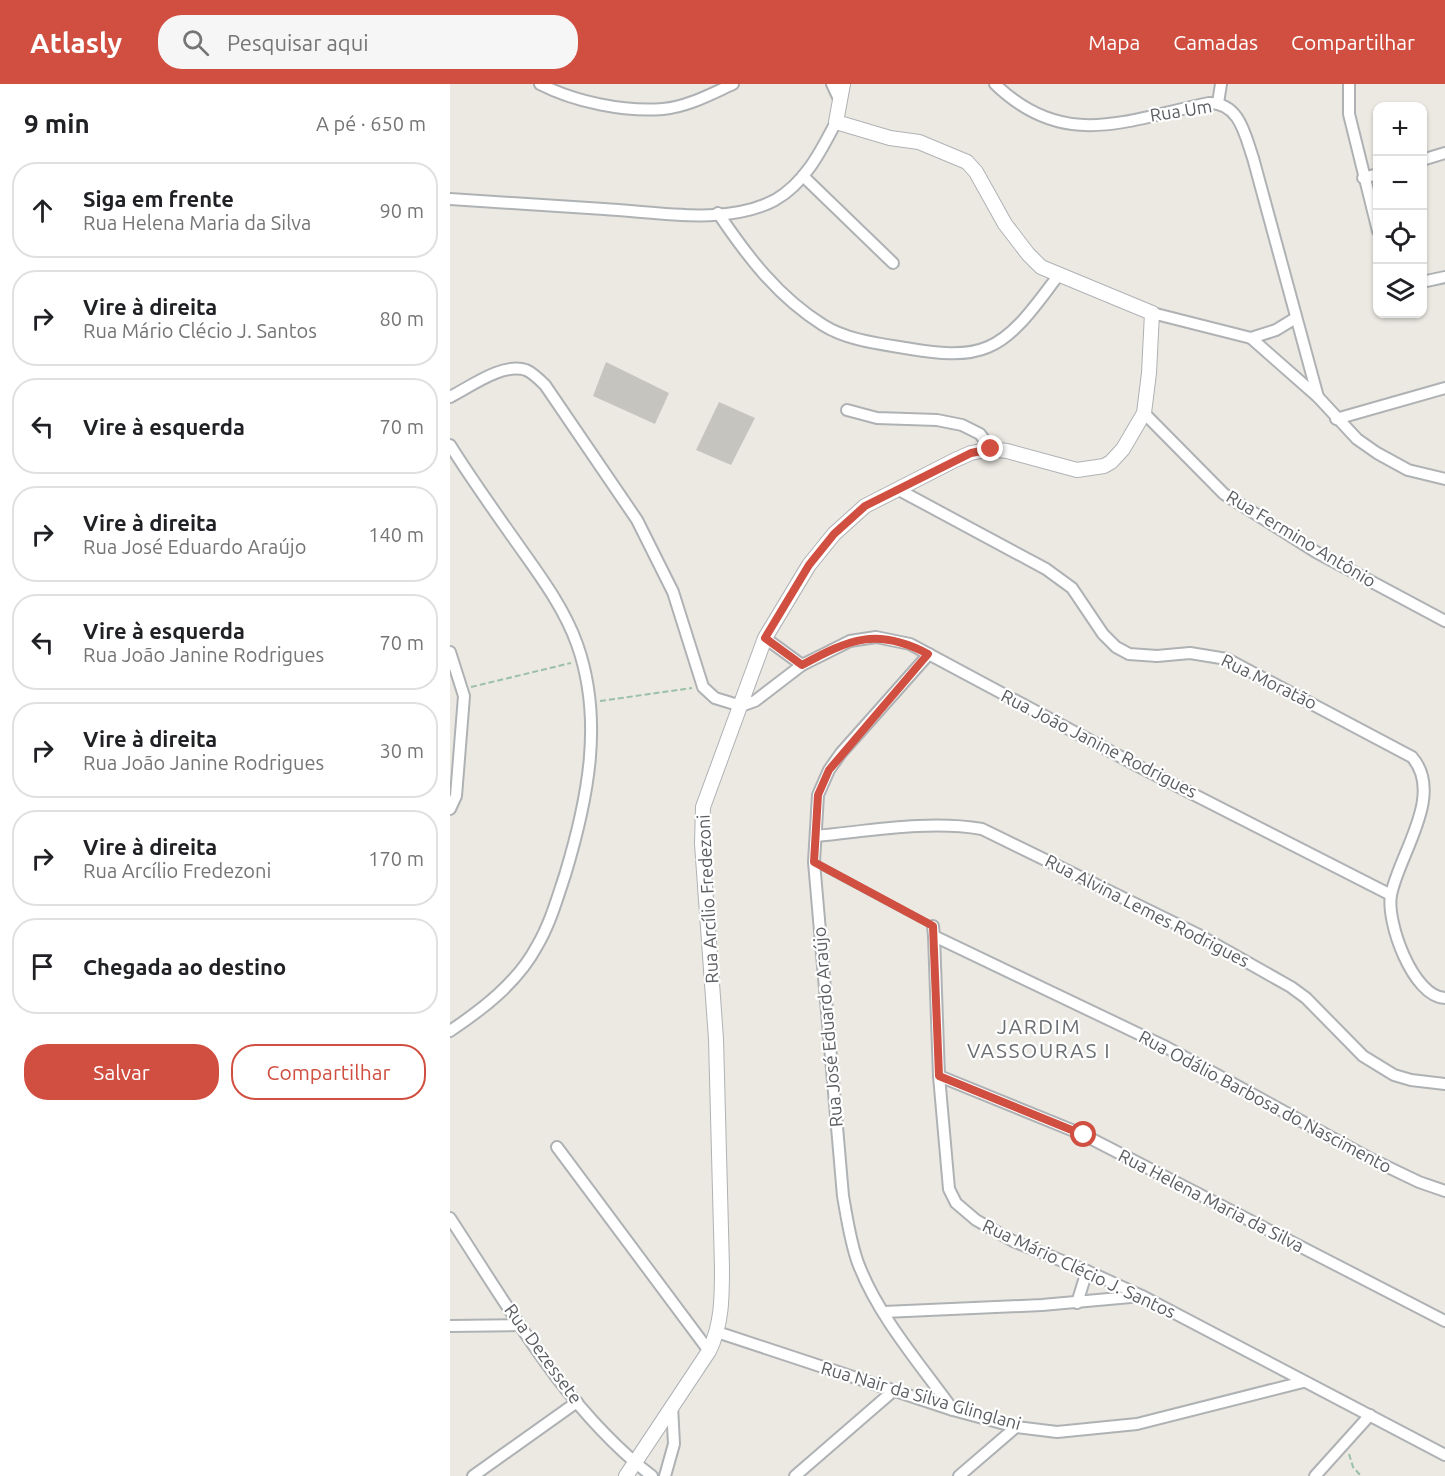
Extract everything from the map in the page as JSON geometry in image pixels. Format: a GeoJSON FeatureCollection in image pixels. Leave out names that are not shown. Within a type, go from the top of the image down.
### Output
{"type":"FeatureCollection","features":[{"type":"Feature","properties":{"kind":"street"},"geometry":{"type":"LineString","coordinates":[[544,85],[572,97],[597,102],[632,108],[664,109],[688,103],[733,84]]}},
{"type":"Feature","properties":{"kind":"street"},"geometry":{"type":"LineString","coordinates":[[832,84],[839,99]]}},
{"type":"Feature","properties":{"kind":"street"},"geometry":{"type":"LineString","coordinates":[[450,198],[689,214],[718,213],[758,207],[775,200],[803,176],[821,152],[836,122],[843,84]]}},
{"type":"Feature","properties":{"kind":"street","name":"Rua Um"},"geometry":{"type":"LineString","coordinates":[[995,84],[1034,114],[1064,125],[1084,127],[1218,103],[1234,112],[1242,125],[1294,319],[1318,397]]}},
{"type":"Feature","properties":{"kind":"street"},"geometry":{"type":"LineString","coordinates":[[1218,103],[1221,84]]}},
{"type":"Feature","properties":{"kind":"street"},"geometry":{"type":"LineString","coordinates":[[1348,84],[1349,114],[1373,216]]}},
{"type":"Feature","properties":{"kind":"street"},"geometry":{"type":"LineString","coordinates":[[836,122],[890,138],[919,142],[967,162],[976,172],[1005,224],[1041,267],[1058,276],[1152,313],[1251,338],[1318,397],[1336,419],[1377,453],[1408,470],[1445,479]]}},
{"type":"Feature","properties":{"kind":"street"},"geometry":{"type":"LineString","coordinates":[[1427,158],[1445,153]]}},
{"type":"Feature","properties":{"kind":"street"},"geometry":{"type":"LineString","coordinates":[[1363,178],[1373,175]]}},
{"type":"Feature","properties":{"kind":"street"},"geometry":{"type":"LineString","coordinates":[[803,176],[893,263]]}},
{"type":"Feature","properties":{"kind":"street"},"geometry":{"type":"LineString","coordinates":[[718,213],[746,254],[777,290],[825,326],[856,338],[899,347],[944,354],[988,347],[1026,317],[1058,276]]}},
{"type":"Feature","properties":{"kind":"street"},"geometry":{"type":"LineString","coordinates":[[1427,281],[1445,277]]}},
{"type":"Feature","properties":{"kind":"street","name":"Rua Arcílio Fredezoni"},"geometry":{"type":"LineString","coordinates":[[626,1476],[709,1351],[717,1332],[722,1303],[716,1039],[702,844],[703,807],[765,638],[809,565],[834,534],[865,506],[971,453],[991,449],[1007,451],[1077,470],[1104,466],[1123,448],[1144,412],[1149,373],[1152,313]]}},
{"type":"Feature","properties":{"kind":"street"},"geometry":{"type":"LineString","coordinates":[[1251,338],[1276,330],[1294,319]]}},
{"type":"Feature","properties":{"kind":"street"},"geometry":{"type":"LineString","coordinates":[[450,397],[495,375],[516,368],[528,371],[545,385],[611,480],[663,570],[686,627],[703,687],[715,698],[741,706]]}},
{"type":"Feature","properties":{"kind":"street"},"geometry":{"type":"LineString","coordinates":[[1336,419],[1445,388]]}},
{"type":"Feature","properties":{"kind":"street"},"geometry":{"type":"LineString","coordinates":[[847,410],[877,418],[937,420],[962,424],[980,434],[991,449]]}},
{"type":"Feature","properties":{"kind":"street","name":"Rua Fermino Antônio"},"geometry":{"type":"LineString","coordinates":[[1144,412],[1224,494],[1306,546],[1445,621]]}},
{"type":"Feature","properties":{"kind":"street"},"geometry":{"type":"LineString","coordinates":[[450,445],[552,593],[576,642],[591,702],[588,779],[578,833],[553,912],[537,947],[516,977],[492,999],[450,1031]]}},
{"type":"Feature","properties":{"kind":"street","name":"Rua Moratão"},"geometry":{"type":"LineString","coordinates":[[899,490],[1046,569],[1072,588],[1103,634],[1116,647],[1129,654],[1157,656],[1190,653],[1227,659],[1412,757],[1425,776],[1425,791],[1415,830],[1391,894],[1394,920],[1405,958],[1416,981],[1427,991],[1445,998]]}},
{"type":"Feature","properties":{"kind":"street","name":"Rua João Janine Rodrigues"},"geometry":{"type":"LineString","coordinates":[[741,706],[765,694],[802,665],[850,641],[876,637],[910,644],[1134,764],[1391,894]]}},
{"type":"Feature","properties":{"kind":"street"},"geometry":{"type":"LineString","coordinates":[[765,638],[802,665]]}},
{"type":"Feature","properties":{"kind":"street"},"geometry":{"type":"LineString","coordinates":[[450,652],[463,689],[464,722],[456,796],[450,809]]}},
{"type":"Feature","properties":{"kind":"street","name":"Rua José Eduardo Araújo"},"geometry":{"type":"LineString","coordinates":[[928,654],[829,770],[818,795],[814,862],[843,1196],[859,1264],[884,1312],[953,1410]]}},
{"type":"Feature","properties":{"kind":"street","name":"Rua Alvina Lemes Rodrigues"},"geometry":{"type":"LineString","coordinates":[[816,836],[928,826],[982,829],[1199,935],[1271,975],[1306,998],[1363,1056],[1394,1075],[1445,1084]]}},
{"type":"Feature","properties":{"kind":"street","name":"Rua Mário Clécio J. Santos"},"geometry":{"type":"LineString","coordinates":[[933,931],[939,1076],[949,1188],[956,1203],[976,1220],[1012,1241],[1088,1271],[1142,1296],[1445,1455]]}},
{"type":"Feature","properties":{"kind":"street","name":"Rua Odálio Barbosa do Nascimento"},"geometry":{"type":"LineString","coordinates":[[933,931],[1164,1046],[1367,1157],[1419,1182],[1445,1191]]}},
{"type":"Feature","properties":{"kind":"street","name":"Rua Helena Maria da Silva"},"geometry":{"type":"LineString","coordinates":[[939,1076],[1084,1135],[1445,1321]]}},
{"type":"Feature","properties":{"kind":"street"},"geometry":{"type":"LineString","coordinates":[[557,1147],[709,1351]]}},
{"type":"Feature","properties":{"kind":"street","name":"Rua Dezessete"},"geometry":{"type":"LineString","coordinates":[[450,1218],[520,1325],[577,1402],[635,1462],[652,1476]]}},
{"type":"Feature","properties":{"kind":"street"},"geometry":{"type":"LineString","coordinates":[[1077,1303],[1088,1271]]}},
{"type":"Feature","properties":{"kind":"street"},"geometry":{"type":"LineString","coordinates":[[884,1312],[1077,1303],[1142,1296]]}},
{"type":"Feature","properties":{"kind":"street"},"geometry":{"type":"LineString","coordinates":[[450,1326],[520,1325]]}},
{"type":"Feature","properties":{"kind":"street","name":"Rua Nair da Silva Glinglani"},"geometry":{"type":"LineString","coordinates":[[717,1332],[892,1392],[953,1410],[1016,1427],[1057,1432],[1137,1424],[1303,1382]]}},
{"type":"Feature","properties":{"kind":"street"},"geometry":{"type":"LineString","coordinates":[[795,1476],[892,1392]]}},
{"type":"Feature","properties":{"kind":"street"},"geometry":{"type":"LineString","coordinates":[[473,1476],[577,1402]]}},
{"type":"Feature","properties":{"kind":"street"},"geometry":{"type":"LineString","coordinates":[[665,1476],[674,1444],[672,1406]]}},
{"type":"Feature","properties":{"kind":"street"},"geometry":{"type":"LineString","coordinates":[[1315,1476],[1370,1415]]}},
{"type":"Feature","properties":{"kind":"street"},"geometry":{"type":"LineString","coordinates":[[959,1476],[1016,1427]]}},
{"type":"Feature","properties":{"kind":"lane"},"geometry":{"type":"LineString","coordinates":[[814,862],[933,931]]}},
{"type":"Feature","properties":{"kind":"path"},"geometry":{"type":"LineString","coordinates":[[463,689],[582,661]]}},
{"type":"Feature","properties":{"kind":"path"},"geometry":{"type":"LineString","coordinates":[[591,702],[703,687]]}},
{"type":"Feature","properties":{"kind":"path"},"geometry":{"type":"LineString","coordinates":[[1346,1443],[1353,1467],[1361,1476]]}},
{"type":"Feature","properties":{"kind":"building"},"geometry":{"type":"Polygon","coordinates":[[[606,362],[669,393],[655,424],[593,396],[606,362]]]}},
{"type":"Feature","properties":{"kind":"building"},"geometry":{"type":"Polygon","coordinates":[[[719,402],[755,418],[731,465],[696,450],[719,402]]]}},
{"type":"Feature","properties":{"kind":"district","name":"JARDIM VASSOURAS I"},"geometry":{"type":"Point","coordinates":[1039,1039]}},
{"type":"Feature","properties":{"kind":"route"},"geometry":{"type":"LineString","coordinates":[[991,449],[971,453],[955,460],[865,506],[834,534],[809,565],[765,638],[802,665],[850,641],[876,637],[910,644],[928,654],[841,753],[829,770],[818,795],[814,862],[933,926],[939,1076],[1084,1135]]}}]}
